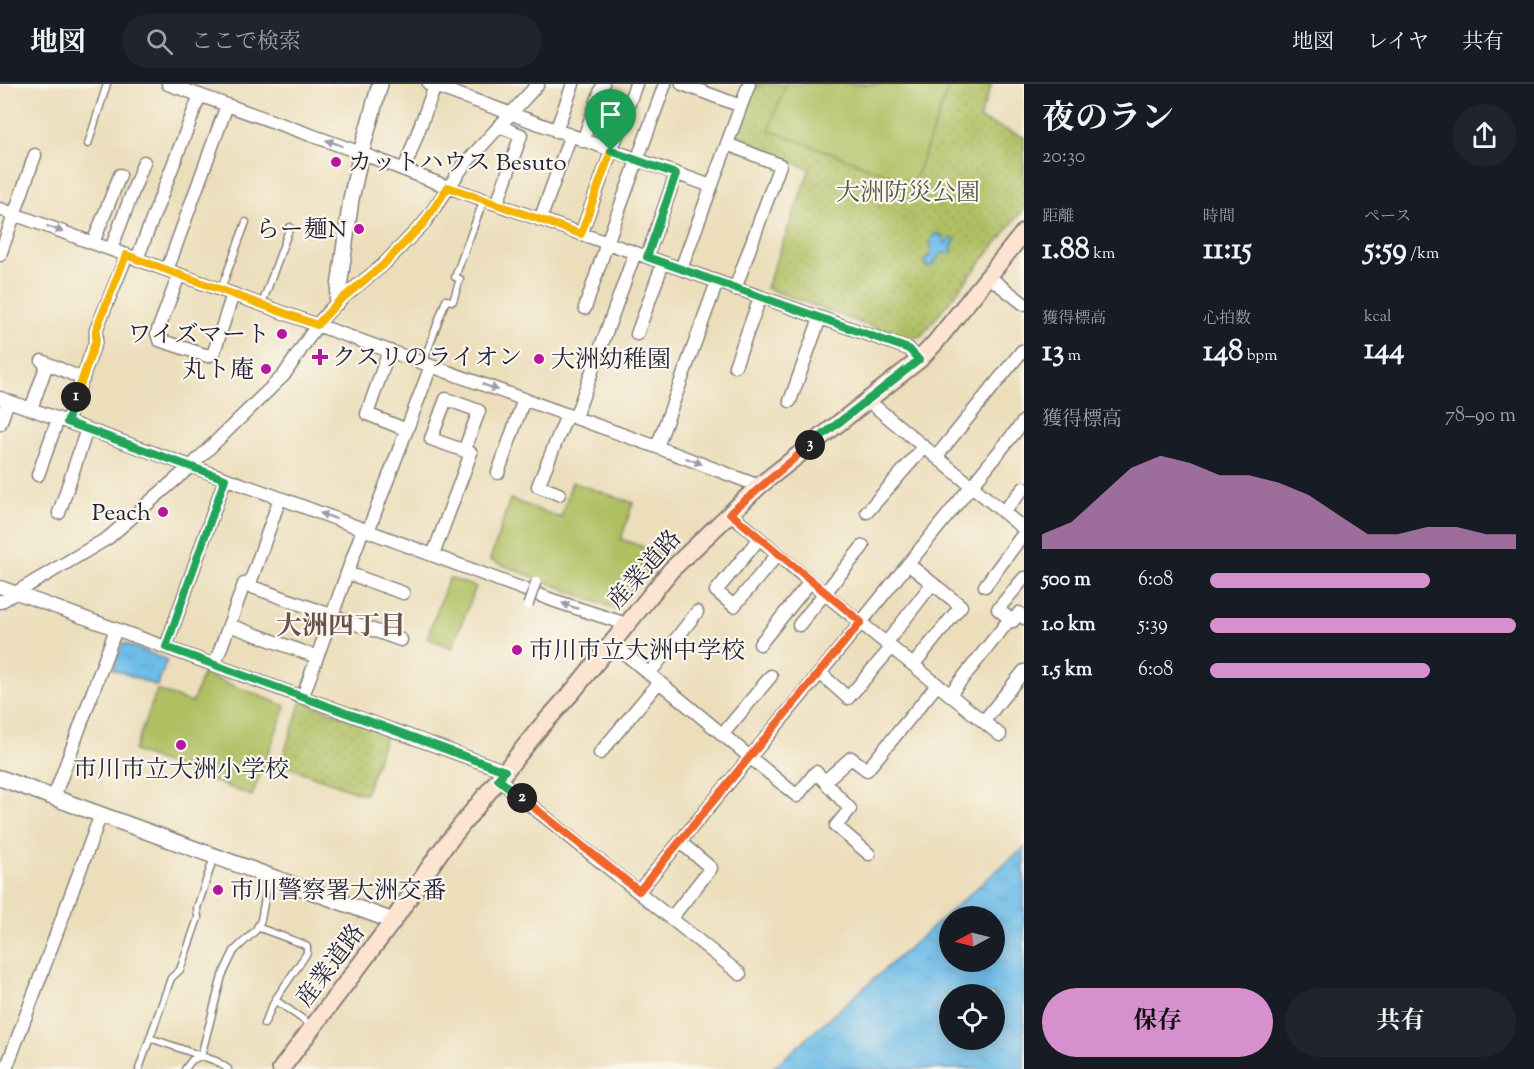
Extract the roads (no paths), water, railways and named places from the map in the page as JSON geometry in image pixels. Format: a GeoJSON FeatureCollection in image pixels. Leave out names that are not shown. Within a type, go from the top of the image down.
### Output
{"type":"FeatureCollection","features":[{"type":"Feature","properties":{"kind":"main road","name":"産業道路"},"geometry":{"type":"LineString","coordinates":[[281,1069],[393,921],[440,852],[671,570],[759,486],[919,360],[1024,232]]}},
{"type":"Feature","properties":{"kind":"street"},"geometry":{"type":"LineString","coordinates":[[171,84],[484,200],[909,349],[919,360]]}},
{"type":"Feature","properties":{"kind":"street"},"geometry":{"type":"LineString","coordinates":[[338,302],[351,199],[380,84]]}},
{"type":"Feature","properties":{"kind":"street"},"geometry":{"type":"LineString","coordinates":[[0,602],[108,538],[191,466],[284,375],[317,325],[338,302],[382,266],[424,223],[464,165],[538,84]]}},
{"type":"Feature","properties":{"kind":"street"},"geometry":{"type":"LineString","coordinates":[[556,131],[573,84]]}},
{"type":"Feature","properties":{"kind":"street"},"geometry":{"type":"LineString","coordinates":[[540,220],[603,84]]}},
{"type":"Feature","properties":{"kind":"street"},"geometry":{"type":"LineString","coordinates":[[581,234],[636,84]]}},
{"type":"Feature","properties":{"kind":"street"},"geometry":{"type":"LineString","coordinates":[[585,308],[665,84]]}},
{"type":"Feature","properties":{"kind":"street"},"geometry":{"type":"LineString","coordinates":[[682,84],[707,88],[741,106]]}},
{"type":"Feature","properties":{"kind":"street"},"geometry":{"type":"LineString","coordinates":[[681,269],[749,84]]}},
{"type":"Feature","properties":{"kind":"street"},"geometry":{"type":"LineString","coordinates":[[404,170],[432,85],[448,88],[510,115],[711,186]]}},
{"type":"Feature","properties":{"kind":"street"},"geometry":{"type":"LineString","coordinates":[[38,474],[82,379],[96,340],[96,330],[132,257],[200,95]]}},
{"type":"Feature","properties":{"kind":"street"},"geometry":{"type":"LineString","coordinates":[[227,105],[173,272],[157,333],[159,340],[208,356],[214,352],[227,292]]}},
{"type":"Feature","properties":{"kind":"street"},"geometry":{"type":"LineString","coordinates":[[497,204],[521,135],[499,126]]}},
{"type":"Feature","properties":{"kind":"street"},"geometry":{"type":"LineString","coordinates":[[727,144],[780,165],[735,289]]}},
{"type":"Feature","properties":{"kind":"street"},"geometry":{"type":"LineString","coordinates":[[0,255],[35,155]]}},
{"type":"Feature","properties":{"kind":"street"},"geometry":{"type":"LineString","coordinates":[[111,249],[144,162]]}},
{"type":"Feature","properties":{"kind":"street"},"geometry":{"type":"LineString","coordinates":[[647,257],[676,174]]}},
{"type":"Feature","properties":{"kind":"street"},"geometry":{"type":"LineString","coordinates":[[93,243],[120,175]]}},
{"type":"Feature","properties":{"kind":"street"},"geometry":{"type":"LineString","coordinates":[[0,209],[759,486]]}},
{"type":"Feature","properties":{"kind":"street"},"geometry":{"type":"LineString","coordinates":[[559,494],[538,486],[571,416],[635,253]]}},
{"type":"Feature","properties":{"kind":"street"},"geometry":{"type":"LineString","coordinates":[[637,334],[663,263]]}},
{"type":"Feature","properties":{"kind":"street"},"geometry":{"type":"LineString","coordinates":[[988,276],[1024,304]]}},
{"type":"Feature","properties":{"kind":"street"},"geometry":{"type":"LineString","coordinates":[[657,447],[717,282]]}},
{"type":"Feature","properties":{"kind":"street"},"geometry":{"type":"LineString","coordinates":[[735,366],[760,298]]}},
{"type":"Feature","properties":{"kind":"street"},"geometry":{"type":"LineString","coordinates":[[790,401],[820,318]]}},
{"type":"Feature","properties":{"kind":"street"},"geometry":{"type":"LineString","coordinates":[[389,351],[367,414],[407,430]]}},
{"type":"Feature","properties":{"kind":"street"},"geometry":{"type":"LineString","coordinates":[[936,457],[1022,351],[1024,353]]}},
{"type":"Feature","properties":{"kind":"street"},"geometry":{"type":"LineString","coordinates":[[31,409],[44,363],[82,379]]}},
{"type":"Feature","properties":{"kind":"street"},"geometry":{"type":"LineString","coordinates":[[303,696],[347,573],[407,430],[427,365]]}},
{"type":"Feature","properties":{"kind":"street"},"geometry":{"type":"LineString","coordinates":[[0,424],[4,399],[280,498],[555,601],[626,624]]}},
{"type":"Feature","properties":{"kind":"street"},"geometry":{"type":"LineString","coordinates":[[433,555],[471,453],[464,451],[431,438],[446,399],[479,411],[464,451]]}},
{"type":"Feature","properties":{"kind":"street"},"geometry":{"type":"LineString","coordinates":[[498,473],[524,399]]}},
{"type":"Feature","properties":{"kind":"street"},"geometry":{"type":"LineString","coordinates":[[867,400],[1024,531],[985,586]]}},
{"type":"Feature","properties":{"kind":"street"},"geometry":{"type":"LineString","coordinates":[[639,891],[1024,421]]}},
{"type":"Feature","properties":{"kind":"street"},"geometry":{"type":"LineString","coordinates":[[58,513],[87,429]]}},
{"type":"Feature","properties":{"kind":"street"},"geometry":{"type":"LineString","coordinates":[[867,512],[924,447]]}},
{"type":"Feature","properties":{"kind":"street"},"geometry":{"type":"LineString","coordinates":[[166,647],[225,479]]}},
{"type":"Feature","properties":{"kind":"street"},"geometry":{"type":"LineString","coordinates":[[1003,512],[1024,488]]}},
{"type":"Feature","properties":{"kind":"street"},"geometry":{"type":"LineString","coordinates":[[249,586],[280,498]]}},
{"type":"Feature","properties":{"kind":"street"},"geometry":{"type":"LineString","coordinates":[[730,513],[810,582],[1000,735]]}},
{"type":"Feature","properties":{"kind":"street"},"geometry":{"type":"LineString","coordinates":[[759,539],[716,591],[734,606],[778,554]]}},
{"type":"Feature","properties":{"kind":"street"},"geometry":{"type":"LineString","coordinates":[[799,625],[863,546]]}},
{"type":"Feature","properties":{"kind":"street"},"geometry":{"type":"LineString","coordinates":[[908,564],[961,606],[914,664]]}},
{"type":"Feature","properties":{"kind":"street"},"geometry":{"type":"LineString","coordinates":[[347,573],[403,593]]}},
{"type":"Feature","properties":{"kind":"street"},"geometry":{"type":"LineString","coordinates":[[1024,578],[998,609],[1013,621],[1018,613],[1024,618]]}},
{"type":"Feature","properties":{"kind":"street"},"geometry":{"type":"LineString","coordinates":[[528,605],[536,582]]}},
{"type":"Feature","properties":{"kind":"street"},"geometry":{"type":"LineString","coordinates":[[760,644],[810,582]]}},
{"type":"Feature","properties":{"kind":"street"},"geometry":{"type":"LineString","coordinates":[[215,664],[244,584],[401,640]]}},
{"type":"Feature","properties":{"kind":"street"},"geometry":{"type":"LineString","coordinates":[[819,673],[848,698],[890,645],[932,584]]}},
{"type":"Feature","properties":{"kind":"street"},"geometry":{"type":"LineString","coordinates":[[0,587],[303,696],[502,775],[740,974]]}},
{"type":"Feature","properties":{"kind":"street"},"geometry":{"type":"LineString","coordinates":[[600,753],[654,678],[697,612]]}},
{"type":"Feature","properties":{"kind":"street"},"geometry":{"type":"LineString","coordinates":[[950,694],[1010,619]]}},
{"type":"Feature","properties":{"kind":"street"},"geometry":{"type":"LineString","coordinates":[[229,625],[317,657]]}},
{"type":"Feature","properties":{"kind":"street"},"geometry":{"type":"LineString","coordinates":[[54,797],[116,629]]}},
{"type":"Feature","properties":{"kind":"street"},"geometry":{"type":"LineString","coordinates":[[612,643],[797,796],[816,772],[850,809],[836,826],[869,854]]}},
{"type":"Feature","properties":{"kind":"street"},"geometry":{"type":"LineString","coordinates":[[984,721],[1024,671]]}},
{"type":"Feature","properties":{"kind":"street"},"geometry":{"type":"LineString","coordinates":[[722,735],[771,676]]}},
{"type":"Feature","properties":{"kind":"street"},"geometry":{"type":"LineString","coordinates":[[825,781],[851,758],[867,770],[938,685]]}},
{"type":"Feature","properties":{"kind":"street"},"geometry":{"type":"LineString","coordinates":[[0,778],[393,921]]}},
{"type":"Feature","properties":{"kind":"street"},"geometry":{"type":"LineString","coordinates":[[6,1069],[101,814]]}},
{"type":"Feature","properties":{"kind":"street"},"geometry":{"type":"LineString","coordinates":[[672,917],[711,868],[680,842]]}},
{"type":"Feature","properties":{"kind":"lane"},"geometry":{"type":"LineString","coordinates":[[88,144],[107,84]]}},
{"type":"Feature","properties":{"kind":"lane"},"geometry":{"type":"LineString","coordinates":[[427,365],[446,300],[453,301],[460,279],[455,277],[484,200]]}},
{"type":"Feature","properties":{"kind":"lane"},"geometry":{"type":"LineString","coordinates":[[227,292],[246,222]]}},
{"type":"Feature","properties":{"kind":"lane"},"geometry":{"type":"LineString","coordinates":[[261,305],[290,227]]}},
{"type":"Feature","properties":{"kind":"lane"},"geometry":{"type":"LineString","coordinates":[[139,1069],[171,978],[180,970],[198,918],[197,908],[215,856]]}},
{"type":"Feature","properties":{"kind":"lane"},"geometry":{"type":"LineString","coordinates":[[185,1069],[192,1060],[201,1056],[206,1043],[216,991],[228,961],[261,920],[269,876]]}},
{"type":"Feature","properties":{"kind":"lane"},"geometry":{"type":"LineString","coordinates":[[257,927],[307,947],[307,953],[275,1000],[264,1024]]}},
{"type":"Feature","properties":{"kind":"lane"},"geometry":{"type":"LineString","coordinates":[[275,1000],[313,1027]]}},
{"type":"Feature","properties":{"kind":"lane"},"geometry":{"type":"LineString","coordinates":[[150,1038],[222,1064],[228,1069]]}},
{"type":"Feature","properties":{"kind":"water"},"geometry":{"type":"Polygon","coordinates":[[[935,234],[942,235],[945,244],[950,238],[956,239],[951,247],[953,252],[941,254],[931,267],[926,266],[925,260],[931,254],[931,239],[935,234]]]}},
{"type":"Feature","properties":{"kind":"water"},"geometry":{"type":"Polygon","coordinates":[[[123,643],[167,660],[157,686],[113,669],[123,643]]]}},
{"type":"Feature","properties":{"kind":"water"},"geometry":{"type":"Polygon","coordinates":[[[1024,848],[1024,1069],[772,1069],[939,921],[939,972],[1005,972],[1005,906],[956,906],[1024,848]]]}},
{"type":"Feature","properties":{"kind":"place","name":"カットハウス Besuto"},"geometry":{"type":"Point","coordinates":[336,162]}},
{"type":"Feature","properties":{"kind":"place","name":"らー麺N"},"geometry":{"type":"Point","coordinates":[359,229]}},
{"type":"Feature","properties":{"kind":"place","name":"ワイズマート"},"geometry":{"type":"Point","coordinates":[282,334]}},
{"type":"Feature","properties":{"kind":"place","name":"クスリのライオン"},"geometry":{"type":"Point","coordinates":[320,357]}},
{"type":"Feature","properties":{"kind":"place","name":"大洲幼稚園"},"geometry":{"type":"Point","coordinates":[539,359]}},
{"type":"Feature","properties":{"kind":"place","name":"丸ト庵"},"geometry":{"type":"Point","coordinates":[266,369]}},
{"type":"Feature","properties":{"kind":"place","name":"Peach"},"geometry":{"type":"Point","coordinates":[163,512]}},
{"type":"Feature","properties":{"kind":"place","name":"市川市立大洲中学校"},"geometry":{"type":"Point","coordinates":[517,650]}},
{"type":"Feature","properties":{"kind":"place","name":"市川市立大洲小学校"},"geometry":{"type":"Point","coordinates":[181,745]}},
{"type":"Feature","properties":{"kind":"place","name":"市川警察署大洲交番"},"geometry":{"type":"Point","coordinates":[218,890]}},
{"type":"Feature","properties":{"kind":"district","name":"大洲四丁目"},"geometry":{"type":"Point","coordinates":[341,625]}},
{"type":"Feature","properties":{"kind":"park label","name":"大洲防災公園"},"geometry":{"type":"Point","coordinates":[908,192]}}]}
